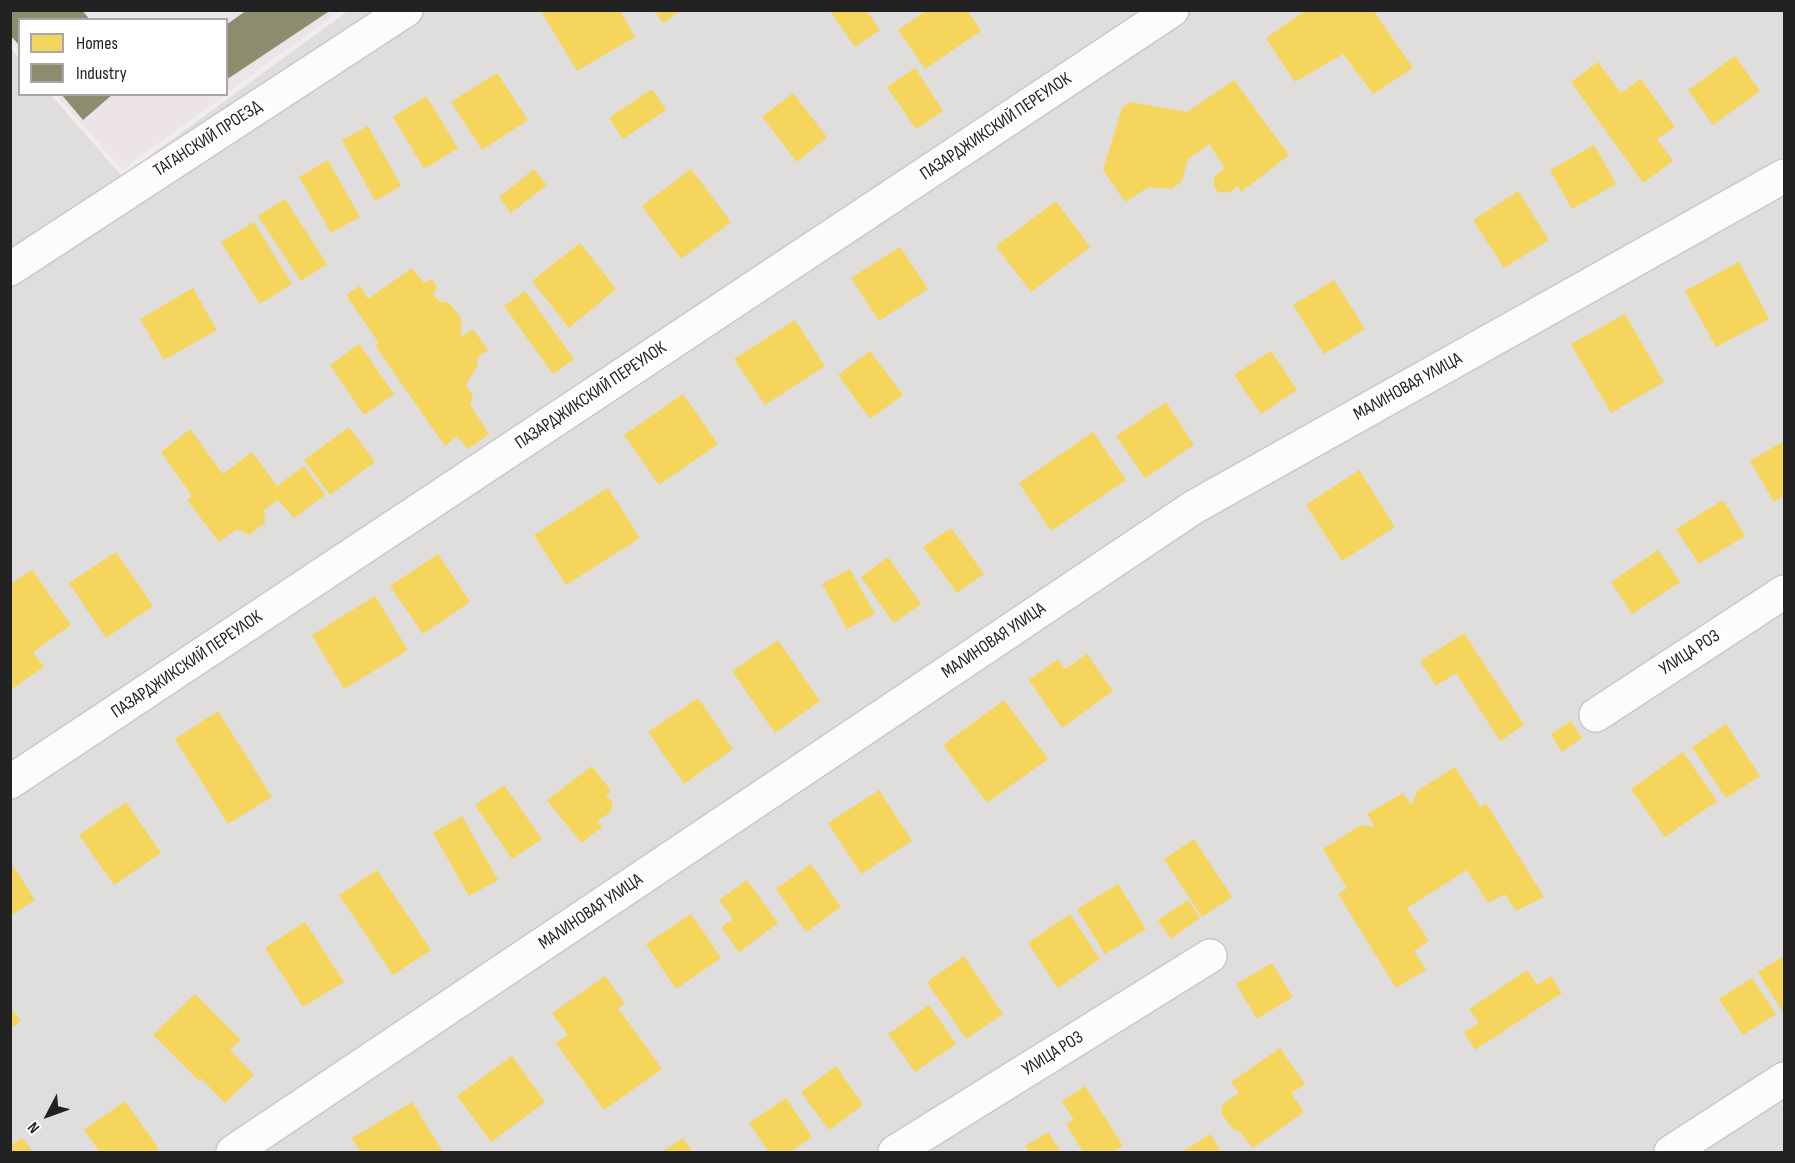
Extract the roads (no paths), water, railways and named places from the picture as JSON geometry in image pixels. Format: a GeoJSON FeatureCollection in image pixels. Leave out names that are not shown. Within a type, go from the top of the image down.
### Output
{"type":"FeatureCollection","features":[{"type":"Feature","properties":{"kind":"street","name":"ТАГАНСКИЙ ПРОЕЗД"},"geometry":{"type":"LineString","coordinates":[[10,268],[406,10]]}},
{"type":"Feature","properties":{"kind":"street","name":"ПАЗАРДЖИКСКИЙ ПЕРЕУЛОК"},"geometry":{"type":"LineString","coordinates":[[10,782],[1172,10]]}},
{"type":"Feature","properties":{"kind":"street","name":"МАЛИНОВАЯ УЛИЦА"},"geometry":{"type":"LineString","coordinates":[[233,1152],[1194,507],[1785,176]]}},
{"type":"Feature","properties":{"kind":"street","name":"УЛИЦА РОЗ"},"geometry":{"type":"LineString","coordinates":[[1596,715],[1785,592]]}},
{"type":"Feature","properties":{"kind":"street","name":"УЛИЦА РОЗ"},"geometry":{"type":"LineString","coordinates":[[895,1152],[1210,956]]}},
{"type":"Feature","properties":{"kind":"street"},"geometry":{"type":"LineString","coordinates":[[1671,1152],[1785,1079]]}}]}
